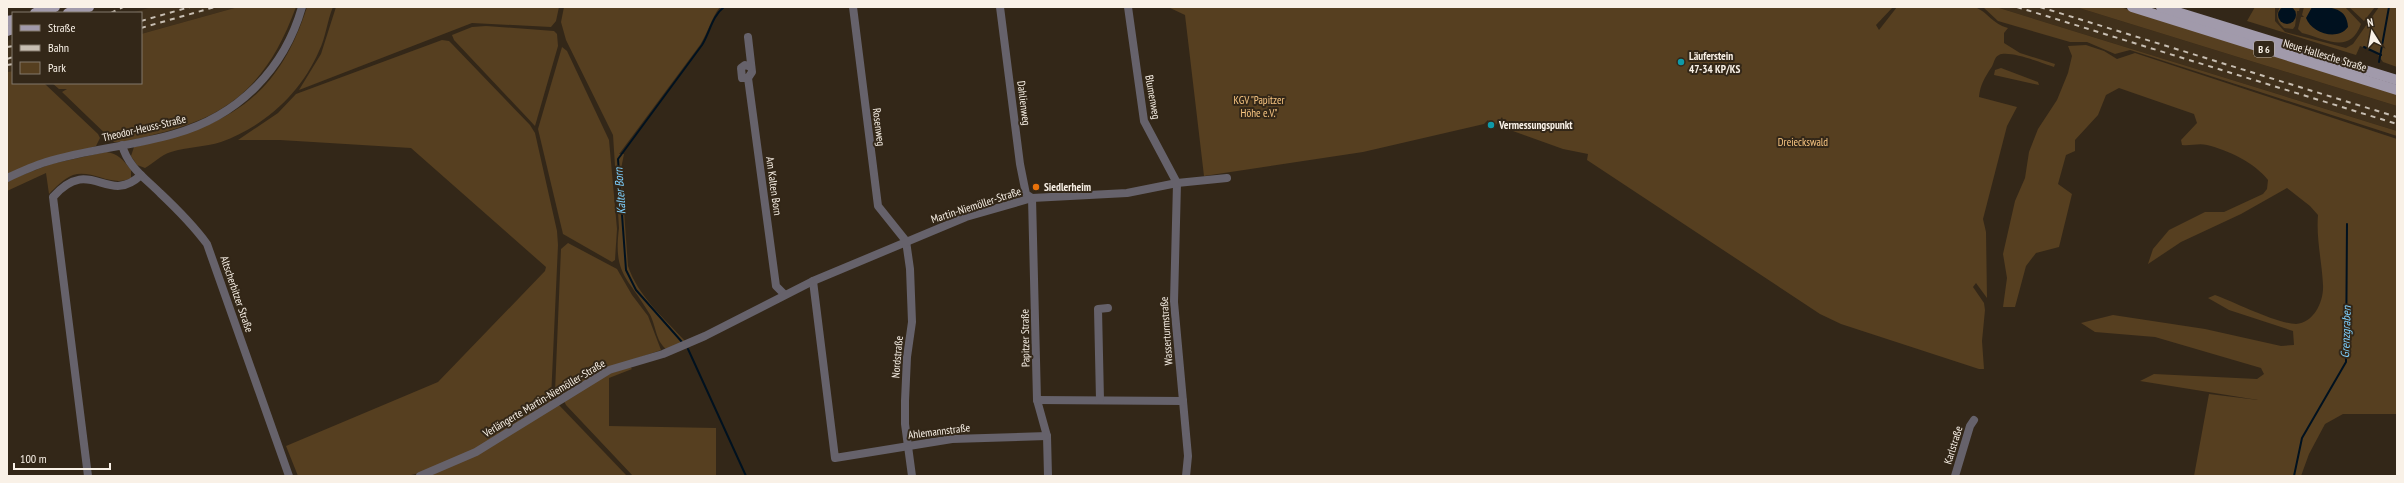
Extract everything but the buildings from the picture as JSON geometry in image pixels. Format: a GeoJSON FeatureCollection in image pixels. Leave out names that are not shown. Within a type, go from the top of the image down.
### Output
{"type":"FeatureCollection","features":[{"type":"Feature","properties":{"kind":"main road"},"geometry":{"type":"LineString","coordinates":[[38,12],[55,7]]}},
{"type":"Feature","properties":{"kind":"main road"},"geometry":{"type":"LineString","coordinates":[[72,12],[89,7]]}},
{"type":"Feature","properties":{"kind":"main road","name":"Neue Hallesche Straße"},"geometry":{"type":"LineString","coordinates":[[2132,7],[2397,90]]}},
{"type":"Feature","properties":{"kind":"main road","name":"Neue Hallesche Straße"},"geometry":{"type":"LineString","coordinates":[[2161,7],[2397,80]]}},
{"type":"Feature","properties":{"kind":"street","name":"Theodor-Heuss-Straße"},"geometry":{"type":"LineString","coordinates":[[7,178],[46,162],[193,128],[210,121],[240,102],[260,84],[278,61],[287,46],[302,7]]}},
{"type":"Feature","properties":{"kind":"street","name":"Rosenweg"},"geometry":{"type":"LineString","coordinates":[[853,7],[878,206],[906,241]]}},
{"type":"Feature","properties":{"kind":"street","name":"Dahlienweg"},"geometry":{"type":"LineString","coordinates":[[1000,7],[1020,164],[1026,194],[1032,198]]}},
{"type":"Feature","properties":{"kind":"street","name":"Blumenweg"},"geometry":{"type":"LineString","coordinates":[[1128,7],[1144,121],[1177,183]]}},
{"type":"Feature","properties":{"kind":"street","name":"Am Kalten Born"},"geometry":{"type":"LineString","coordinates":[[748,37],[752,72],[748,78],[776,286],[784,294]]}},
{"type":"Feature","properties":{"kind":"street","name":"Altscherbitzer Straße"},"geometry":{"type":"LineString","coordinates":[[122,145],[125,156],[141,175],[194,226],[207,244],[289,476]]}},
{"type":"Feature","properties":{"kind":"street"},"geometry":{"type":"LineString","coordinates":[[88,476],[53,197],[64,185],[75,179],[84,178],[113,186],[122,186],[135,181],[141,175]]}},
{"type":"Feature","properties":{"kind":"street","name":"Martin-Niemöller-Straße"},"geometry":{"type":"LineString","coordinates":[[705,336],[765,306],[784,294],[906,241],[966,218],[1032,198],[1127,193],[1177,183],[1227,178]]}},
{"type":"Feature","properties":{"kind":"street","name":"Wasserturmstraße"},"geometry":{"type":"LineString","coordinates":[[1177,183],[1174,302],[1188,456],[1186,476]]}},
{"type":"Feature","properties":{"kind":"street","name":"Papitzer Straße"},"geometry":{"type":"LineString","coordinates":[[1032,198],[1037,400],[1047,436],[1048,476]]}},
{"type":"Feature","properties":{"kind":"street","name":"Nordstraße"},"geometry":{"type":"LineString","coordinates":[[906,241],[912,299],[905,401],[907,447],[912,476]]}},
{"type":"Feature","properties":{"kind":"street","name":"Ahlemannstraße"},"geometry":{"type":"LineString","coordinates":[[813,281],[835,458],[952,439],[1047,436]]}},
{"type":"Feature","properties":{"kind":"street"},"geometry":{"type":"LineString","coordinates":[[1100,400],[1094,309],[1108,308]]}},
{"type":"Feature","properties":{"kind":"street","name":"Verlängerte Martin-Niemöller-Straße"},"geometry":{"type":"LineString","coordinates":[[420,476],[476,452],[609,370],[663,354],[705,336]]}},
{"type":"Feature","properties":{"kind":"street"},"geometry":{"type":"LineString","coordinates":[[1037,400],[1183,401]]}},
{"type":"Feature","properties":{"kind":"street","name":"Karlstraße"},"geometry":{"type":"LineString","coordinates":[[1955,476],[1970,426],[1974,420]]}},
{"type":"Feature","properties":{"kind":"shaded area"},"geometry":{"type":"Polygon","coordinates":[[[152,7],[238,7],[142,34],[142,12],[134,12],[152,7]]]}},
{"type":"Feature","properties":{"kind":"shaded area"},"geometry":{"type":"Polygon","coordinates":[[[1996,7],[2076,7],[2397,106],[2397,131],[1996,7]]]}},
{"type":"Feature","properties":{"kind":"shaded area"},"geometry":{"type":"Polygon","coordinates":[[[12,39],[12,71],[7,72],[7,41],[12,39]]]}},
{"type":"Feature","properties":{"kind":"green space"},"geometry":{"type":"Polygon","coordinates":[[[238,7],[296,7],[274,55],[260,75],[245,91],[227,105],[207,117],[183,126],[130,141],[114,142],[62,92],[67,89],[59,89],[53,84],[142,84],[142,34],[238,7]]]}},
{"type":"Feature","properties":{"kind":"green space"},"geometry":{"type":"Polygon","coordinates":[[[307,7],[333,7],[321,46],[311,66],[292,94],[280,106],[252,127],[221,142],[171,152],[145,168],[137,165],[131,156],[134,147],[195,130],[221,119],[243,105],[263,87],[280,66],[295,39],[307,7]]]}},
{"type":"Feature","properties":{"kind":"green space"},"geometry":{"type":"Polygon","coordinates":[[[336,7],[559,7],[556,21],[551,27],[472,23],[299,90],[321,54],[336,7]]]}},
{"type":"Feature","properties":{"kind":"green space"},"geometry":{"type":"Polygon","coordinates":[[[564,7],[720,7],[700,45],[619,154],[624,154],[621,169],[628,266],[632,277],[645,297],[685,341],[666,349],[658,337],[649,313],[624,275],[620,266],[618,256],[619,228],[613,135],[566,40],[561,22],[564,7]]]}},
{"type":"Feature","properties":{"kind":"green space","name":"Dreieckswald"},"geometry":{"type":"Polygon","coordinates":[[[1168,7],[1893,7],[1876,25],[1879,30],[1897,7],[1975,7],[1980,9],[1994,21],[2008,28],[2004,33],[2004,43],[2020,53],[2055,64],[2054,67],[2010,54],[1999,55],[1995,59],[1980,89],[1979,97],[2017,107],[2007,126],[1983,219],[1986,232],[1987,298],[1976,283],[1973,287],[1984,303],[1985,310],[1982,341],[1984,369],[1979,369],[1841,324],[1820,314],[1587,160],[1588,154],[1563,149],[1502,127],[1504,122],[1502,117],[1495,126],[1491,125],[1488,120],[1484,124],[1363,152],[1204,176],[1185,15],[1168,7]]]}},
{"type":"Feature","properties":{"kind":"green space"},"geometry":{"type":"Polygon","coordinates":[[[1983,7],[1996,7],[2397,131],[2397,136],[2130,50],[2115,54],[2087,42],[2070,42],[1998,21],[1983,7]]]}},
{"type":"Feature","properties":{"kind":"green space"},"geometry":{"type":"Polygon","coordinates":[[[2076,7],[2120,7],[2397,92],[2397,106],[2076,7]]]}},
{"type":"Feature","properties":{"kind":"green space"},"geometry":{"type":"Polygon","coordinates":[[[2255,7],[2275,7],[2275,21],[2285,32],[2346,48],[2353,44],[2379,7],[2397,7],[2397,67],[2383,62],[2376,52],[2360,46],[2356,55],[2247,21],[2255,7]]]}},
{"type":"Feature","properties":{"kind":"green space"},"geometry":{"type":"Polygon","coordinates":[[[2280,7],[2283,7],[2280,9],[2296,12],[2292,7],[2300,7],[2299,11],[2297,11],[2295,26],[2293,29],[2284,28],[2280,23],[2277,16],[2280,7]]]}},
{"type":"Feature","properties":{"kind":"green space"},"geometry":{"type":"Polygon","coordinates":[[[2304,7],[2345,7],[2361,24],[2356,34],[2351,39],[2344,42],[2328,41],[2302,33],[2298,29],[2301,17],[2304,17],[2302,15],[2304,7]]]}},
{"type":"Feature","properties":{"kind":"green space"},"geometry":{"type":"Polygon","coordinates":[[[2349,7],[2375,7],[2364,21],[2349,7]]]}},
{"type":"Feature","properties":{"kind":"green space"},"geometry":{"type":"Polygon","coordinates":[[[486,26],[554,31],[557,34],[558,46],[535,126],[454,40],[452,35],[472,27],[486,26]]]}},
{"type":"Feature","properties":{"kind":"green space"},"geometry":{"type":"Polygon","coordinates":[[[442,40],[449,41],[453,45],[530,125],[535,133],[557,231],[558,245],[551,399],[553,402],[481,446],[440,466],[421,473],[404,476],[378,477],[298,476],[286,446],[438,382],[545,271],[546,267],[411,148],[280,140],[238,140],[278,113],[296,94],[442,40]]]}},
{"type":"Feature","properties":{"kind":"green space"},"geometry":{"type":"Polygon","coordinates":[[[2086,45],[2104,51],[2117,59],[2135,53],[2397,139],[2397,414],[2343,414],[2325,424],[2309,454],[2301,476],[2194,476],[2209,394],[2258,400],[2140,381],[2154,374],[2257,379],[2264,374],[2261,368],[2155,337],[2095,332],[2081,323],[2113,315],[2205,329],[2281,346],[2294,345],[2293,331],[2229,310],[2208,298],[2215,295],[2267,317],[2288,323],[2296,324],[2308,320],[2317,310],[2323,291],[2318,215],[2310,206],[2287,188],[2241,214],[2181,242],[2148,264],[2153,249],[2169,230],[2205,212],[2224,212],[2263,194],[2267,189],[2268,180],[2249,163],[2224,150],[2204,144],[2182,145],[2181,140],[2197,123],[2194,114],[2119,88],[2106,95],[2098,115],[2075,140],[2075,151],[2066,155],[2058,184],[2072,194],[2059,247],[2036,253],[2026,266],[2015,307],[2003,307],[2007,278],[2003,254],[2015,201],[2025,178],[2029,152],[2038,129],[2057,100],[2068,73],[2072,56],[2068,46],[2086,45]]]}},
{"type":"Feature","properties":{"kind":"green space"},"geometry":{"type":"Polygon","coordinates":[[[562,47],[567,51],[609,140],[617,229],[615,260],[612,262],[563,234],[538,129],[562,47]]]}},
{"type":"Feature","properties":{"kind":"green space"},"geometry":{"type":"Polygon","coordinates":[[[2001,68],[2038,82],[2039,85],[1994,75],[1995,70],[2001,68]]]}},
{"type":"Feature","properties":{"kind":"green space"},"geometry":{"type":"Polygon","coordinates":[[[12,71],[12,84],[45,84],[98,134],[100,138],[96,146],[7,174],[7,72],[12,71]]]}},
{"type":"Feature","properties":{"kind":"green space"},"geometry":{"type":"Polygon","coordinates":[[[106,152],[114,154],[123,161],[131,170],[131,178],[117,181],[88,174],[73,175],[63,181],[49,194],[46,173],[7,191],[7,181],[51,164],[106,152]]]}},
{"type":"Feature","properties":{"kind":"green space"},"geometry":{"type":"Polygon","coordinates":[[[568,243],[617,269],[632,295],[648,316],[661,350],[606,369],[557,399],[555,392],[561,249],[568,243]]]}},
{"type":"Feature","properties":{"kind":"green space"},"geometry":{"type":"Polygon","coordinates":[[[630,367],[632,369],[609,378],[609,426],[716,428],[716,476],[633,476],[566,405],[564,401],[608,374],[630,367]]]}},
{"type":"Feature","properties":{"kind":"green space"},"geometry":{"type":"Polygon","coordinates":[[[558,404],[627,476],[426,476],[558,404]]]}},
{"type":"Feature","properties":{"kind":"water"},"geometry":{"type":"Polygon","coordinates":[[[2287,6],[2293,9],[2296,15],[2293,21],[2287,24],[2281,21],[2278,15],[2281,9],[2287,6]]]}},
{"type":"Feature","properties":{"kind":"water"},"geometry":{"type":"Polygon","coordinates":[[[2312,7],[2324,7],[2340,11],[2347,20],[2348,27],[2338,34],[2319,31],[2309,23],[2306,18],[2312,7]]]}},
{"type":"Feature","properties":{"kind":"waterway","name":"Kalter Born"},"geometry":{"type":"LineString","coordinates":[[682,342],[636,290],[626,270],[618,159],[702,45],[714,20],[724,7]]}},
{"type":"Feature","properties":{"kind":"waterway"},"geometry":{"type":"LineString","coordinates":[[2379,62],[2389,7]]}},
{"type":"Feature","properties":{"kind":"waterway"},"geometry":{"type":"LineString","coordinates":[[2364,47],[2381,55]]}},
{"type":"Feature","properties":{"kind":"waterway","name":"Grenzgraben"},"geometry":{"type":"LineString","coordinates":[[2294,476],[2302,438],[2346,362],[2347,224]]}},
{"type":"Feature","properties":{"kind":"waterway","name":"Kalter Born"},"geometry":{"type":"LineString","coordinates":[[688,349],[746,476]]}},
{"type":"Feature","properties":{"kind":"railway"},"geometry":{"type":"LineString","coordinates":[[113,12],[123,7]]}},
{"type":"Feature","properties":{"kind":"railway"},"geometry":{"type":"LineString","coordinates":[[142,21],[190,7]]}},
{"type":"Feature","properties":{"kind":"railway"},"geometry":{"type":"LineString","coordinates":[[142,28],[215,7]]}},
{"type":"Feature","properties":{"kind":"railway"},"geometry":{"type":"LineString","coordinates":[[2017,7],[2397,124]]}},
{"type":"Feature","properties":{"kind":"railway"},"geometry":{"type":"LineString","coordinates":[[2040,7],[2397,117]]}},
{"type":"Feature","properties":{"kind":"railway"},"geometry":{"type":"LineString","coordinates":[[7,47],[12,46]]}},
{"type":"Feature","properties":{"kind":"railway"},"geometry":{"type":"LineString","coordinates":[[7,59],[12,57]]}},
{"type":"Feature","properties":{"kind":"railway"},"geometry":{"type":"LineString","coordinates":[[7,65],[12,64]]}},
{"type":"Feature","properties":{"kind":"place","name":"Läuferstein 47-34 KP/KS"},"geometry":{"type":"Point","coordinates":[1681,62]}},
{"type":"Feature","properties":{"kind":"place","name":"Vermessungspunkt"},"geometry":{"type":"Point","coordinates":[1491,125]}},
{"type":"Feature","properties":{"kind":"place","name":"Siedlerheim"},"geometry":{"type":"Point","coordinates":[1036,187]}},
{"type":"Feature","properties":{"kind":"park label","name":"KGV \"Papitzer Höhe e.V.\""},"geometry":{"type":"Point","coordinates":[1259,106]}}]}
